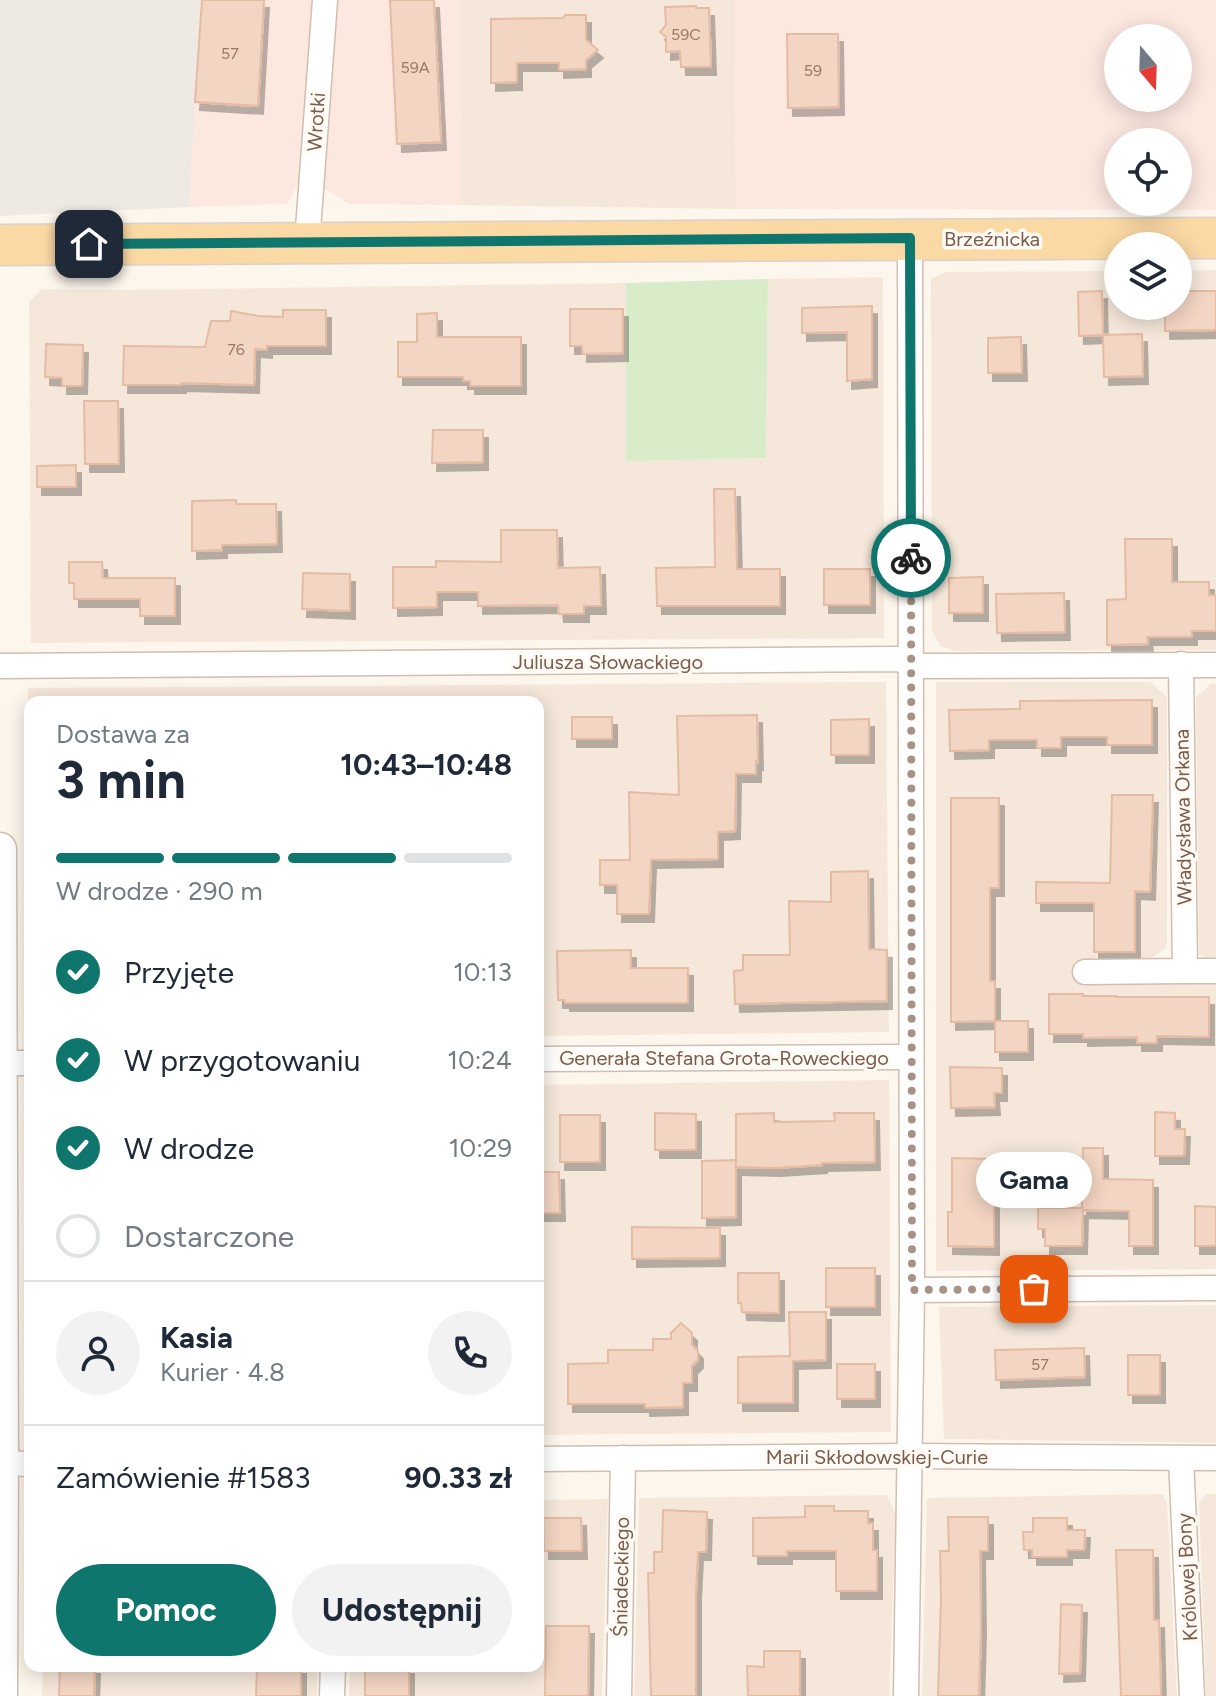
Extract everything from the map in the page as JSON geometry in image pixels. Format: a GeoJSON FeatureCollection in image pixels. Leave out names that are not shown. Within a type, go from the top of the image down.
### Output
{"type":"FeatureCollection","features":[{"type":"Feature","properties":{"kind":"main road","name":"Brzeźnicka"},"geometry":{"type":"LineString","coordinates":[[0,245],[1216,238]]}},
{"type":"Feature","properties":{"kind":"street","name":"Wrotki"},"geometry":{"type":"LineString","coordinates":[[307,243],[325,0]]}},
{"type":"Feature","properties":{"kind":"street"},"geometry":{"type":"LineString","coordinates":[[906,1696],[912,1290],[910,238]]}},
{"type":"Feature","properties":{"kind":"street","name":"Juliusza Słowackiego"},"geometry":{"type":"LineString","coordinates":[[0,666],[897,659],[923,666],[1216,665]]}},
{"type":"Feature","properties":{"kind":"street","name":"Władysława Orkana"},"geometry":{"type":"LineString","coordinates":[[1181,664],[1185,971]]}},
{"type":"Feature","properties":{"kind":"street"},"geometry":{"type":"LineString","coordinates":[[0,849],[0,1063],[11,1464],[1,1696]]}},
{"type":"Feature","properties":{"kind":"street"},"geometry":{"type":"LineString","coordinates":[[1085,972],[1216,971]]}},
{"type":"Feature","properties":{"kind":"street","name":"Generała Stefana Grota-Roweckiego"},"geometry":{"type":"LineString","coordinates":[[544,1059],[910,1057]]}},
{"type":"Feature","properties":{"kind":"street"},"geometry":{"type":"LineString","coordinates":[[0,1063],[24,1063]]}},
{"type":"Feature","properties":{"kind":"street"},"geometry":{"type":"LineString","coordinates":[[912,1290],[1216,1288]]}},
{"type":"Feature","properties":{"kind":"street","name":"Marii Skłodowskiej-Curie"},"geometry":{"type":"LineString","coordinates":[[544,1459],[911,1456],[1216,1458]]}},
{"type":"Feature","properties":{"kind":"street","name":"Śniadeckiego"},"geometry":{"type":"LineString","coordinates":[[619,1696],[623,1458]]}},
{"type":"Feature","properties":{"kind":"street","name":"Królowej Bony"},"geometry":{"type":"LineString","coordinates":[[1181,1459],[1192,1696]]}},
{"type":"Feature","properties":{"kind":"street"},"geometry":{"type":"LineString","coordinates":[[332,1696],[333,1672]]}},
{"type":"Feature","properties":{"kind":"shaded area"},"geometry":{"type":"Polygon","coordinates":[[[0,0],[201,0],[189,207],[0,216],[0,0]]]}},
{"type":"Feature","properties":{"kind":"shaded area"},"geometry":{"type":"Polygon","coordinates":[[[201,0],[318,0],[305,171],[287,204],[189,207],[201,0]]]}},
{"type":"Feature","properties":{"kind":"shaded area"},"geometry":{"type":"Polygon","coordinates":[[[335,0],[460,0],[461,205],[349,204],[319,185],[335,0]]]}},
{"type":"Feature","properties":{"kind":"shaded area"},"geometry":{"type":"Polygon","coordinates":[[[460,0],[735,0],[736,209],[461,205],[460,0]]]}},
{"type":"Feature","properties":{"kind":"shaded area"},"geometry":{"type":"Polygon","coordinates":[[[735,0],[1216,0],[1216,210],[1192,210],[1192,128],[1104,128],[1104,210],[736,209],[735,0]]]}},
{"type":"Feature","properties":{"kind":"shaded area"},"geometry":{"type":"Polygon","coordinates":[[[1216,270],[1216,650],[955,651],[941,646],[932,631],[931,279],[945,272],[1104,271],[1104,320],[1192,320],[1192,271],[1216,270]]]}},
{"type":"Feature","properties":{"kind":"shaded area"},"geometry":{"type":"Polygon","coordinates":[[[883,277],[884,638],[31,643],[29,302],[42,289],[626,283],[626,460],[766,458],[768,279],[883,277]]]}},
{"type":"Feature","properties":{"kind":"shaded area"},"geometry":{"type":"Polygon","coordinates":[[[886,682],[889,1032],[544,1036],[544,696],[28,696],[28,688],[886,682]]]}},
{"type":"Feature","properties":{"kind":"shaded area"},"geometry":{"type":"Polygon","coordinates":[[[936,682],[1150,682],[1167,697],[1167,947],[1146,962],[1216,981],[1216,1269],[936,1271],[936,682]]]}},
{"type":"Feature","properties":{"kind":"shaded area"},"geometry":{"type":"Polygon","coordinates":[[[1211,684],[1216,684],[1216,961],[1199,954],[1196,697],[1211,684]]]}},
{"type":"Feature","properties":{"kind":"shaded area"},"geometry":{"type":"Polygon","coordinates":[[[889,1080],[891,1432],[544,1435],[544,1085],[889,1080]]]}},
{"type":"Feature","properties":{"kind":"shaded area"},"geometry":{"type":"Polygon","coordinates":[[[1216,1305],[1216,1443],[944,1439],[939,1307],[1216,1305]]]}},
{"type":"Feature","properties":{"kind":"shaded area"},"geometry":{"type":"Polygon","coordinates":[[[1162,1494],[1167,1502],[1177,1696],[922,1696],[927,1498],[1162,1494]]]}},
{"type":"Feature","properties":{"kind":"shaded area"},"geometry":{"type":"Polygon","coordinates":[[[1206,1494],[1216,1494],[1216,1696],[1206,1696],[1199,1503],[1206,1494]]]}},
{"type":"Feature","properties":{"kind":"shaded area"},"geometry":{"type":"Polygon","coordinates":[[[887,1495],[896,1514],[889,1696],[634,1696],[639,1498],[887,1495]]]}},
{"type":"Feature","properties":{"kind":"shaded area"},"geometry":{"type":"Polygon","coordinates":[[[608,1499],[602,1696],[349,1696],[350,1672],[544,1672],[544,1500],[608,1499]]]}},
{"type":"Feature","properties":{"kind":"shaded area"},"geometry":{"type":"Polygon","coordinates":[[[43,1672],[317,1672],[317,1696],[42,1696],[43,1672]]]}},
{"type":"Feature","properties":{"kind":"green space"},"geometry":{"type":"Polygon","coordinates":[[[768,279],[766,458],[626,461],[626,283],[768,279]]]}},
{"type":"Feature","properties":{"kind":"building"},"geometry":{"type":"Polygon","coordinates":[[[202,0],[264,0],[258,106],[195,102],[202,0]]]}},
{"type":"Feature","properties":{"kind":"building"},"geometry":{"type":"Polygon","coordinates":[[[390,0],[434,0],[441,142],[397,144],[390,0]]]}},
{"type":"Feature","properties":{"kind":"building"},"geometry":{"type":"Polygon","coordinates":[[[665,7],[709,8],[711,67],[681,67],[680,51],[666,52],[666,37],[660,32],[666,25],[665,7]]]}},
{"type":"Feature","properties":{"kind":"building"},"geometry":{"type":"Polygon","coordinates":[[[565,15],[586,15],[586,40],[598,50],[586,60],[586,69],[559,70],[559,63],[517,63],[517,82],[491,83],[491,19],[563,18],[565,15]]]}},
{"type":"Feature","properties":{"kind":"building"},"geometry":{"type":"Polygon","coordinates":[[[787,34],[838,34],[839,107],[788,108],[787,34]]]}},
{"type":"Feature","properties":{"kind":"building"},"geometry":{"type":"Polygon","coordinates":[[[1102,291],[1103,335],[1079,336],[1078,292],[1102,291]]]}},
{"type":"Feature","properties":{"kind":"building"},"geometry":{"type":"Polygon","coordinates":[[[1192,291],[1216,291],[1216,330],[1165,331],[1165,320],[1192,320],[1192,291]]]}},
{"type":"Feature","properties":{"kind":"building"},"geometry":{"type":"Polygon","coordinates":[[[872,306],[872,379],[847,381],[847,332],[802,333],[802,308],[872,306]]]}},
{"type":"Feature","properties":{"kind":"building"},"geometry":{"type":"Polygon","coordinates":[[[570,309],[623,309],[623,353],[582,354],[582,346],[570,346],[570,309]]]}},
{"type":"Feature","properties":{"kind":"building"},"geometry":{"type":"Polygon","coordinates":[[[283,310],[326,310],[326,346],[267,346],[267,350],[255,349],[254,385],[123,385],[124,346],[205,347],[211,321],[230,321],[231,311],[283,317],[283,310]]]}},
{"type":"Feature","properties":{"kind":"building"},"geometry":{"type":"Polygon","coordinates":[[[437,313],[437,337],[521,337],[521,386],[470,386],[470,381],[463,381],[463,377],[398,377],[398,342],[417,342],[417,314],[437,313]]]}},
{"type":"Feature","properties":{"kind":"building"},"geometry":{"type":"Polygon","coordinates":[[[1142,334],[1143,376],[1104,377],[1103,335],[1142,334]]]}},
{"type":"Feature","properties":{"kind":"building"},"geometry":{"type":"Polygon","coordinates":[[[1021,337],[1022,373],[988,373],[988,338],[1021,337]]]}},
{"type":"Feature","properties":{"kind":"building"},"geometry":{"type":"Polygon","coordinates":[[[46,344],[83,345],[82,386],[62,386],[62,378],[45,377],[46,344]]]}},
{"type":"Feature","properties":{"kind":"building"},"geometry":{"type":"Polygon","coordinates":[[[84,401],[118,401],[119,464],[85,464],[84,401]]]}},
{"type":"Feature","properties":{"kind":"building"},"geometry":{"type":"Polygon","coordinates":[[[433,430],[483,430],[483,462],[432,463],[433,430]]]}},
{"type":"Feature","properties":{"kind":"building"},"geometry":{"type":"Polygon","coordinates":[[[76,465],[76,487],[37,487],[37,466],[76,465]]]}},
{"type":"Feature","properties":{"kind":"building"},"geometry":{"type":"Polygon","coordinates":[[[714,489],[735,489],[737,569],[780,569],[780,606],[657,606],[656,568],[715,567],[714,489]]]}},
{"type":"Feature","properties":{"kind":"building"},"geometry":{"type":"Polygon","coordinates":[[[236,500],[236,504],[276,504],[277,544],[222,545],[222,550],[192,551],[192,501],[236,500]]]}},
{"type":"Feature","properties":{"kind":"building"},"geometry":{"type":"Polygon","coordinates":[[[501,530],[557,530],[558,568],[600,567],[601,606],[584,606],[584,614],[559,614],[558,605],[478,606],[478,592],[437,592],[437,607],[393,608],[393,567],[436,567],[436,561],[501,562],[501,530]]]}},
{"type":"Feature","properties":{"kind":"building"},"geometry":{"type":"Polygon","coordinates":[[[1125,539],[1172,539],[1172,582],[1209,582],[1209,595],[1216,595],[1216,631],[1192,631],[1192,637],[1147,637],[1148,644],[1107,645],[1107,600],[1126,599],[1125,539]]]}},
{"type":"Feature","properties":{"kind":"building"},"geometry":{"type":"Polygon","coordinates":[[[69,562],[102,562],[103,578],[175,578],[175,616],[140,616],[140,599],[74,599],[74,583],[69,583],[69,562]]]}},
{"type":"Feature","properties":{"kind":"building"},"geometry":{"type":"Polygon","coordinates":[[[824,569],[870,569],[870,605],[824,605],[824,569]]]}},
{"type":"Feature","properties":{"kind":"building"},"geometry":{"type":"Polygon","coordinates":[[[303,573],[350,574],[350,611],[302,609],[303,573]]]}},
{"type":"Feature","properties":{"kind":"building"},"geometry":{"type":"Polygon","coordinates":[[[983,577],[983,613],[949,613],[949,578],[983,577]]]}},
{"type":"Feature","properties":{"kind":"building"},"geometry":{"type":"Polygon","coordinates":[[[1064,593],[1065,632],[997,633],[996,594],[1064,593]]]}},
{"type":"Feature","properties":{"kind":"building"},"geometry":{"type":"Polygon","coordinates":[[[1152,700],[1152,745],[1107,745],[1107,737],[1061,737],[1061,748],[1037,748],[1037,740],[989,740],[989,750],[950,751],[949,710],[1020,709],[1020,701],[1152,700]]]}},
{"type":"Feature","properties":{"kind":"building"},"geometry":{"type":"Polygon","coordinates":[[[757,715],[756,774],[736,774],[735,831],[718,832],[718,859],[651,860],[649,914],[617,914],[617,885],[600,885],[600,860],[630,860],[629,792],[679,795],[677,716],[757,715]]]}},
{"type":"Feature","properties":{"kind":"building"},"geometry":{"type":"Polygon","coordinates":[[[572,717],[612,717],[612,739],[572,739],[572,717]]]}},
{"type":"Feature","properties":{"kind":"building"},"geometry":{"type":"Polygon","coordinates":[[[869,719],[869,755],[831,755],[831,720],[869,719]]]}},
{"type":"Feature","properties":{"kind":"building"},"geometry":{"type":"Polygon","coordinates":[[[1112,795],[1153,795],[1150,892],[1135,891],[1135,952],[1094,952],[1094,903],[1036,903],[1036,882],[1110,883],[1112,795]]]}},
{"type":"Feature","properties":{"kind":"building"},"geometry":{"type":"Polygon","coordinates":[[[951,798],[999,798],[999,888],[990,888],[990,981],[995,981],[995,1021],[951,1022],[951,798]]]}},
{"type":"Feature","properties":{"kind":"building"},"geometry":{"type":"Polygon","coordinates":[[[868,871],[869,949],[887,950],[887,1001],[735,1004],[734,971],[743,970],[743,955],[790,955],[789,901],[831,902],[831,872],[868,871]]]}},
{"type":"Feature","properties":{"kind":"building"},"geometry":{"type":"Polygon","coordinates":[[[631,950],[631,968],[688,968],[688,1003],[565,1003],[565,1000],[558,1000],[557,951],[631,950]]]}},
{"type":"Feature","properties":{"kind":"building"},"geometry":{"type":"Polygon","coordinates":[[[1049,994],[1209,997],[1209,1037],[1157,1036],[1157,1043],[1137,1043],[1137,1037],[1083,1038],[1083,1034],[1049,1034],[1049,994]]]}},
{"type":"Feature","properties":{"kind":"building"},"geometry":{"type":"Polygon","coordinates":[[[995,1021],[1028,1021],[1028,1052],[995,1052],[995,1021]]]}},
{"type":"Feature","properties":{"kind":"building"},"geometry":{"type":"Polygon","coordinates":[[[950,1067],[1002,1068],[1002,1093],[994,1093],[995,1107],[951,1108],[950,1067]]]}},
{"type":"Feature","properties":{"kind":"building"},"geometry":{"type":"Polygon","coordinates":[[[1155,1112],[1175,1113],[1175,1129],[1185,1129],[1184,1156],[1155,1156],[1155,1112]]]}},
{"type":"Feature","properties":{"kind":"building"},"geometry":{"type":"Polygon","coordinates":[[[655,1113],[696,1114],[696,1150],[655,1150],[655,1113]]]}},
{"type":"Feature","properties":{"kind":"building"},"geometry":{"type":"Polygon","coordinates":[[[774,1113],[774,1122],[835,1121],[834,1113],[874,1113],[875,1162],[775,1168],[736,1167],[736,1114],[774,1113]]]}},
{"type":"Feature","properties":{"kind":"building"},"geometry":{"type":"Polygon","coordinates":[[[560,1115],[600,1115],[600,1162],[560,1162],[560,1115]]]}},
{"type":"Feature","properties":{"kind":"building"},"geometry":{"type":"Polygon","coordinates":[[[1083,1148],[1103,1148],[1103,1179],[1153,1180],[1153,1246],[1129,1246],[1129,1211],[1083,1210],[1082,1246],[1045,1246],[1045,1229],[1038,1229],[1038,1208],[1082,1208],[1083,1148]]]}},
{"type":"Feature","properties":{"kind":"building"},"geometry":{"type":"Polygon","coordinates":[[[952,1158],[994,1159],[994,1247],[948,1246],[948,1212],[952,1212],[952,1158]]]}},
{"type":"Feature","properties":{"kind":"building"},"geometry":{"type":"Polygon","coordinates":[[[736,1160],[736,1217],[702,1218],[702,1161],[736,1160]]]}},
{"type":"Feature","properties":{"kind":"building"},"geometry":{"type":"Polygon","coordinates":[[[544,1172],[559,1172],[560,1213],[544,1213],[544,1172]]]}},
{"type":"Feature","properties":{"kind":"building"},"geometry":{"type":"Polygon","coordinates":[[[1195,1206],[1216,1207],[1216,1246],[1195,1246],[1195,1206]]]}},
{"type":"Feature","properties":{"kind":"building"},"geometry":{"type":"Polygon","coordinates":[[[632,1227],[720,1228],[720,1258],[632,1259],[632,1227]]]}},
{"type":"Feature","properties":{"kind":"building"},"geometry":{"type":"Polygon","coordinates":[[[826,1268],[875,1268],[875,1307],[826,1307],[826,1268]]]}},
{"type":"Feature","properties":{"kind":"building"},"geometry":{"type":"Polygon","coordinates":[[[738,1273],[779,1273],[779,1313],[742,1312],[741,1303],[738,1303],[738,1273]]]}},
{"type":"Feature","properties":{"kind":"building"},"geometry":{"type":"Polygon","coordinates":[[[789,1312],[826,1312],[826,1360],[793,1361],[793,1403],[738,1403],[738,1357],[790,1356],[789,1312]]]}},
{"type":"Feature","properties":{"kind":"building"},"geometry":{"type":"Polygon","coordinates":[[[681,1323],[692,1333],[692,1345],[698,1351],[698,1360],[692,1366],[692,1383],[683,1383],[683,1407],[568,1404],[568,1364],[608,1363],[608,1350],[653,1350],[653,1339],[671,1339],[671,1333],[681,1323]]]}},
{"type":"Feature","properties":{"kind":"building"},"geometry":{"type":"Polygon","coordinates":[[[1084,1348],[1085,1377],[996,1380],[995,1350],[1084,1348]]]}},
{"type":"Feature","properties":{"kind":"building"},"geometry":{"type":"Polygon","coordinates":[[[1128,1355],[1160,1355],[1160,1395],[1128,1395],[1128,1355]]]}},
{"type":"Feature","properties":{"kind":"building"},"geometry":{"type":"Polygon","coordinates":[[[837,1364],[875,1364],[875,1399],[837,1399],[837,1364]]]}},
{"type":"Feature","properties":{"kind":"building"},"geometry":{"type":"Polygon","coordinates":[[[805,1506],[834,1506],[834,1511],[868,1511],[868,1523],[873,1523],[873,1550],[877,1550],[877,1591],[836,1591],[836,1551],[787,1551],[787,1556],[753,1556],[753,1518],[805,1517],[805,1506]]]}},
{"type":"Feature","properties":{"kind":"building"},"geometry":{"type":"Polygon","coordinates":[[[663,1510],[707,1512],[706,1552],[698,1552],[696,1696],[651,1696],[648,1573],[654,1573],[654,1552],[662,1552],[663,1510]]]}},
{"type":"Feature","properties":{"kind":"building"},"geometry":{"type":"Polygon","coordinates":[[[948,1517],[988,1517],[988,1551],[980,1551],[979,1696],[938,1696],[940,1551],[949,1551],[948,1517]]]}},
{"type":"Feature","properties":{"kind":"building"},"geometry":{"type":"Polygon","coordinates":[[[544,1518],[581,1518],[582,1551],[544,1551],[544,1518]]]}},
{"type":"Feature","properties":{"kind":"building"},"geometry":{"type":"Polygon","coordinates":[[[1033,1518],[1067,1518],[1067,1530],[1085,1530],[1084,1550],[1067,1550],[1067,1557],[1032,1557],[1032,1550],[1024,1550],[1023,1532],[1033,1532],[1033,1518]]]}},
{"type":"Feature","properties":{"kind":"building"},"geometry":{"type":"Polygon","coordinates":[[[1116,1550],[1153,1550],[1154,1620],[1159,1620],[1161,1696],[1121,1696],[1116,1550]]]}},
{"type":"Feature","properties":{"kind":"building"},"geometry":{"type":"Polygon","coordinates":[[[1061,1604],[1082,1605],[1080,1673],[1059,1674],[1061,1604]]]}},
{"type":"Feature","properties":{"kind":"building"},"geometry":{"type":"Polygon","coordinates":[[[546,1626],[589,1626],[588,1696],[545,1696],[546,1626]]]}},
{"type":"Feature","properties":{"kind":"building"},"geometry":{"type":"Polygon","coordinates":[[[764,1651],[800,1651],[800,1696],[748,1696],[747,1666],[764,1667],[764,1651]]]}},
{"type":"Feature","properties":{"kind":"building"},"geometry":{"type":"Polygon","coordinates":[[[60,1672],[95,1672],[94,1696],[59,1696],[60,1672]]]}},
{"type":"Feature","properties":{"kind":"building"},"geometry":{"type":"Polygon","coordinates":[[[257,1672],[301,1672],[301,1696],[256,1696],[257,1672]]]}},
{"type":"Feature","properties":{"kind":"building"},"geometry":{"type":"Polygon","coordinates":[[[365,1672],[409,1672],[409,1696],[365,1696],[365,1672]]]}},
{"type":"Feature","properties":{"kind":"way so far"},"geometry":{"type":"LineString","coordinates":[[911,558],[912,1290],[1034,1289]]}},
{"type":"Feature","properties":{"kind":"place","name":"Gama"},"geometry":{"type":"Point","coordinates":[1034,1289]}},
{"type":"Feature","properties":{"kind":"route"},"geometry":{"type":"LineString","coordinates":[[89,244],[910,238],[911,558]]}}]}
